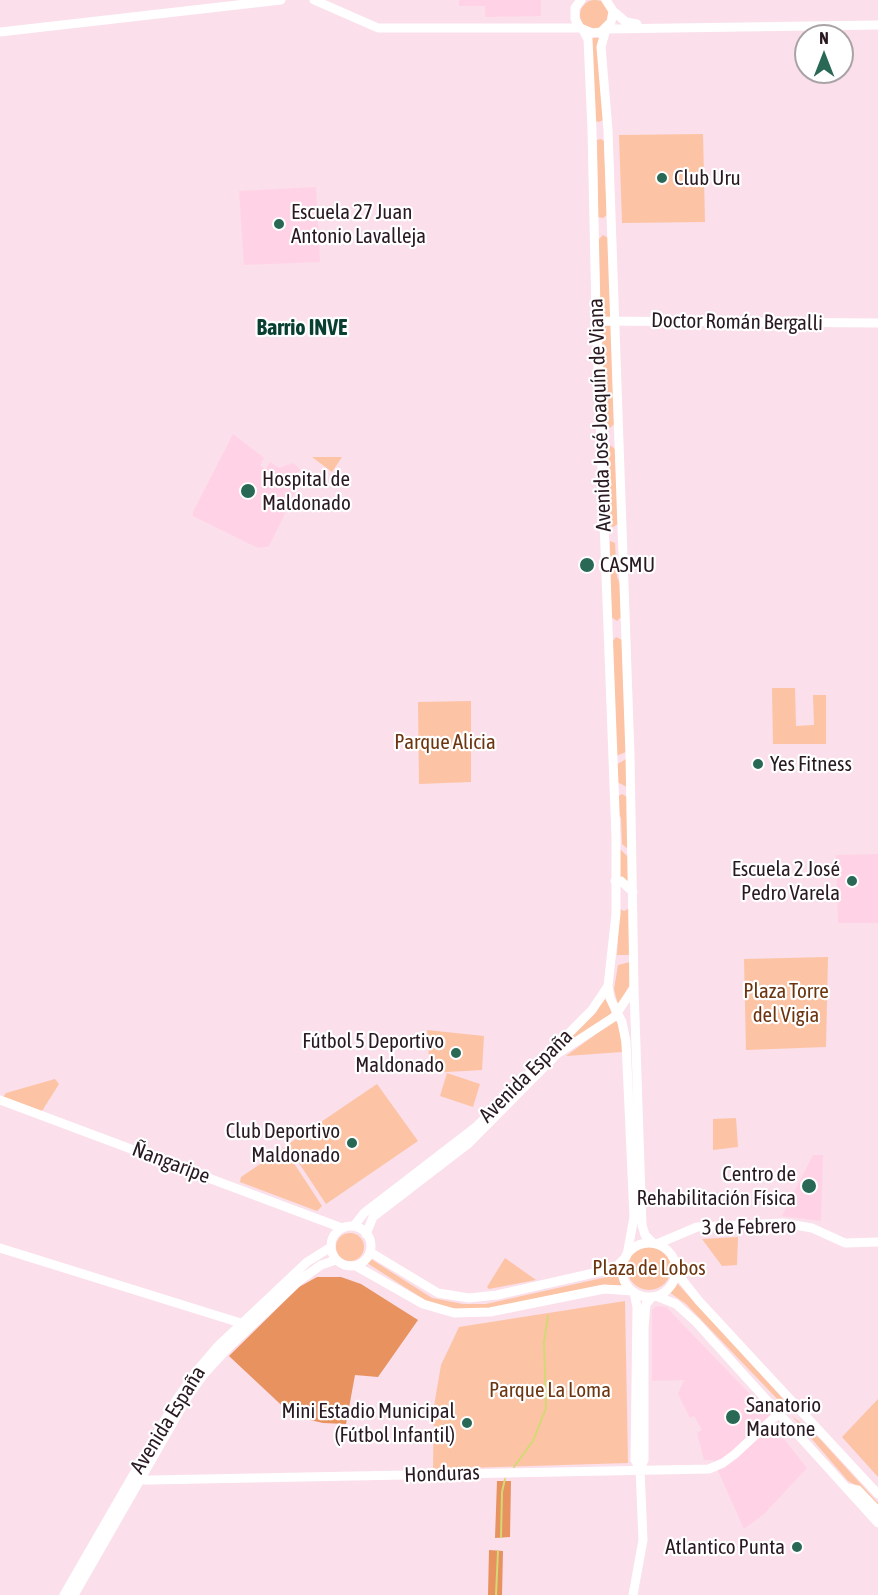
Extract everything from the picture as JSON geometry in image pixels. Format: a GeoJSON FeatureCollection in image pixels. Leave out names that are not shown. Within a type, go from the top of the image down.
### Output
{"type":"FeatureCollection","features":[{"type":"Feature","properties":{"kind":"main road"},"geometry":{"type":"LineString","coordinates":[[0,32],[282,0]]}},
{"type":"Feature","properties":{"kind":"main road"},"geometry":{"type":"LineString","coordinates":[[314,0],[378,28],[536,27],[581,29],[597,33],[606,29],[657,26],[878,25]]}},
{"type":"Feature","properties":{"kind":"main road"},"geometry":{"type":"LineString","coordinates":[[536,27],[566,22],[574,14],[581,0]]}},
{"type":"Feature","properties":{"kind":"main road"},"geometry":{"type":"LineString","coordinates":[[606,0],[613,11],[631,24],[657,26]]}},
{"type":"Feature","properties":{"kind":"main road","name":"Avenida José Joaquín de Viana"},"geometry":{"type":"LineString","coordinates":[[613,11],[602,47],[608,130],[642,1225],[645,1235],[655,1244]]}},
{"type":"Feature","properties":{"kind":"main road","name":"Avenida José Joaquín de Viana"},"geometry":{"type":"LineString","coordinates":[[574,14],[588,39],[596,321],[616,837],[613,961],[608,986],[626,1042],[634,1216],[626,1256]]}},
{"type":"Feature","properties":{"kind":"main road","name":"Doctor Román Bergalli"},"geometry":{"type":"LineString","coordinates":[[596,321],[878,323]]}},
{"type":"Feature","properties":{"kind":"main road"},"geometry":{"type":"LineString","coordinates":[[616,837],[622,848],[632,853]]}},
{"type":"Feature","properties":{"kind":"main road"},"geometry":{"type":"LineString","coordinates":[[615,881],[621,881],[633,896],[626,908],[616,902]]}},
{"type":"Feature","properties":{"kind":"main road","name":"Avenida España"},"geometry":{"type":"LineString","coordinates":[[354,1226],[364,1213],[477,1126],[592,1010],[608,986]]}},
{"type":"Feature","properties":{"kind":"main road"},"geometry":{"type":"LineString","coordinates":[[617,1014],[634,988]]}},
{"type":"Feature","properties":{"kind":"main road","name":"Avenida España"},"geometry":{"type":"LineString","coordinates":[[366,1234],[373,1216],[468,1144],[551,1059],[617,1014]]}},
{"type":"Feature","properties":{"kind":"main road","name":"Ñangaripe"},"geometry":{"type":"LineString","coordinates":[[0,1100],[342,1228]]}},
{"type":"Feature","properties":{"kind":"main road","name":"3 de Febrero"},"geometry":{"type":"LineString","coordinates":[[655,1244],[697,1227],[783,1223],[804,1226],[844,1243],[878,1242]]}},
{"type":"Feature","properties":{"kind":"main road"},"geometry":{"type":"LineString","coordinates":[[354,1226],[366,1234],[370,1252],[365,1261],[356,1266],[345,1266],[336,1260],[330,1247],[331,1239],[342,1228],[354,1226]]}},
{"type":"Feature","properties":{"kind":"main road"},"geometry":{"type":"LineString","coordinates":[[370,1252],[438,1293],[469,1298],[496,1295],[607,1270],[618,1265],[639,1245],[655,1244],[672,1256],[676,1272],[699,1301],[878,1494]]}},
{"type":"Feature","properties":{"kind":"main road","name":"Avenida España"},"geometry":{"type":"LineString","coordinates":[[64,1595],[138,1476],[210,1368],[246,1325],[307,1262],[330,1247]]}},
{"type":"Feature","properties":{"kind":"main road"},"geometry":{"type":"LineString","coordinates":[[0,1248],[246,1325]]}},
{"type":"Feature","properties":{"kind":"main road"},"geometry":{"type":"LineString","coordinates":[[626,1256],[624,1279],[633,1292],[637,1306],[644,1460],[640,1469],[643,1540],[633,1595]]}},
{"type":"Feature","properties":{"kind":"main road","name":"Avenida España"},"geometry":{"type":"LineString","coordinates":[[246,1325],[312,1271],[336,1260]]}},
{"type":"Feature","properties":{"kind":"main road"},"geometry":{"type":"LineString","coordinates":[[356,1266],[423,1304],[454,1313],[490,1312],[604,1289],[633,1292],[676,1304],[696,1322],[781,1414],[878,1523]]}},
{"type":"Feature","properties":{"kind":"main road"},"geometry":{"type":"LineString","coordinates":[[640,1378],[645,1309],[654,1297],[668,1290],[676,1272]]}},
{"type":"Feature","properties":{"kind":"main road","name":"Honduras"},"geometry":{"type":"LineString","coordinates":[[138,1476],[709,1469],[723,1463],[794,1403]]}},
{"type":"Feature","properties":{"kind":"main road","name":"Avenida España"},"geometry":{"type":"LineString","coordinates":[[74,1595],[138,1476]]}},
{"type":"Feature","properties":{"kind":"main road"},"geometry":{"type":"LineString","coordinates":[[847,1488],[858,1490],[878,1511]]}},
{"type":"Feature","properties":{"kind":"shaded area"},"geometry":{"type":"Polygon","coordinates":[[[459,0],[541,0],[541,16],[485,17],[485,6],[459,6],[459,0]]]}},
{"type":"Feature","properties":{"kind":"shaded area","name":"Escuela 27 Juan Antonio Lavalleja"},"geometry":{"type":"Polygon","coordinates":[[[316,187],[320,262],[244,265],[239,191],[316,187]]]}},
{"type":"Feature","properties":{"kind":"shaded area","name":"Hospital de Maldonado"},"geometry":{"type":"Polygon","coordinates":[[[233,434],[264,458],[260,466],[266,469],[270,462],[279,468],[293,463],[300,469],[291,490],[295,492],[291,500],[287,498],[285,514],[269,546],[258,548],[193,516],[233,434]]]}},
{"type":"Feature","properties":{"kind":"shaded area"},"geometry":{"type":"Polygon","coordinates":[[[878,854],[878,923],[838,923],[836,855],[878,854]]]}},
{"type":"Feature","properties":{"kind":"shaded area","name":"Centro de Rehabilitación Física"},"geometry":{"type":"Polygon","coordinates":[[[813,1155],[823,1155],[821,1221],[782,1216],[813,1155]]]}},
{"type":"Feature","properties":{"kind":"shaded area"},"geometry":{"type":"Polygon","coordinates":[[[317,1277],[341,1277],[361,1284],[418,1320],[378,1377],[355,1375],[346,1424],[323,1423],[293,1416],[229,1356],[299,1287],[317,1277]]]}},
{"type":"Feature","properties":{"kind":"shaded area","name":"Sanatorio Mautone"},"geometry":{"type":"Polygon","coordinates":[[[656,1306],[666,1307],[770,1415],[770,1421],[807,1468],[764,1514],[744,1529],[713,1460],[704,1460],[697,1433],[702,1430],[694,1416],[690,1418],[678,1394],[684,1380],[652,1381],[652,1310],[656,1306]]]}},
{"type":"Feature","properties":{"kind":"shaded area"},"geometry":{"type":"Polygon","coordinates":[[[497,1481],[511,1481],[510,1537],[495,1538],[497,1481]]]}},
{"type":"Feature","properties":{"kind":"shaded area"},"geometry":{"type":"Polygon","coordinates":[[[489,1550],[503,1551],[502,1595],[488,1595],[489,1550]]]}},
{"type":"Feature","properties":{"kind":"green space"},"geometry":{"type":"Polygon","coordinates":[[[595,0],[605,5],[610,15],[605,25],[595,30],[585,25],[580,15],[585,5],[595,0]]]}},
{"type":"Feature","properties":{"kind":"green space"},"geometry":{"type":"Polygon","coordinates":[[[591,38],[600,38],[603,120],[599,122],[595,121],[591,38]]]}},
{"type":"Feature","properties":{"kind":"green space","name":"Club Uru"},"geometry":{"type":"Polygon","coordinates":[[[703,134],[705,222],[622,223],[619,135],[703,134]]]}},
{"type":"Feature","properties":{"kind":"green space"},"geometry":{"type":"Polygon","coordinates":[[[597,140],[604,141],[607,215],[603,218],[598,217],[597,140]]]}},
{"type":"Feature","properties":{"kind":"green space"},"geometry":{"type":"Polygon","coordinates":[[[603,235],[608,238],[611,317],[601,318],[598,240],[603,235]]]}},
{"type":"Feature","properties":{"kind":"green space"},"geometry":{"type":"Polygon","coordinates":[[[602,324],[611,324],[614,424],[610,428],[604,423],[602,324]]]}},
{"type":"Feature","properties":{"kind":"green space"},"geometry":{"type":"Polygon","coordinates":[[[610,445],[615,449],[618,524],[613,527],[608,523],[605,449],[610,445]]]}},
{"type":"Feature","properties":{"kind":"green space"},"geometry":{"type":"Polygon","coordinates":[[[312,457],[342,457],[332,472],[312,457]]]}},
{"type":"Feature","properties":{"kind":"green space"},"geometry":{"type":"Polygon","coordinates":[[[610,541],[615,543],[617,577],[620,584],[621,617],[617,621],[611,617],[610,541]]]}},
{"type":"Feature","properties":{"kind":"green space"},"geometry":{"type":"Polygon","coordinates":[[[616,637],[622,640],[626,752],[616,756],[612,642],[616,637]]]}},
{"type":"Feature","properties":{"kind":"green space"},"geometry":{"type":"Polygon","coordinates":[[[772,688],[795,688],[796,726],[814,725],[813,695],[826,695],[826,744],[773,744],[772,688]]]}},
{"type":"Feature","properties":{"kind":"green space","name":"Parque Alicia"},"geometry":{"type":"Polygon","coordinates":[[[471,701],[471,782],[419,784],[418,702],[471,701]]]}},
{"type":"Feature","properties":{"kind":"green space"},"geometry":{"type":"Polygon","coordinates":[[[626,759],[627,787],[617,782],[616,765],[626,759]]]}},
{"type":"Feature","properties":{"kind":"green space"},"geometry":{"type":"Polygon","coordinates":[[[622,794],[627,797],[628,849],[622,844],[621,818],[618,813],[617,797],[622,794]]]}},
{"type":"Feature","properties":{"kind":"green space"},"geometry":{"type":"Polygon","coordinates":[[[619,848],[629,858],[630,884],[620,878],[619,848]]]}},
{"type":"Feature","properties":{"kind":"green space"},"geometry":{"type":"Polygon","coordinates":[[[630,908],[631,955],[617,955],[620,909],[624,911],[630,908]]]}},
{"type":"Feature","properties":{"kind":"green space","name":"Plaza Torre del Vigia"},"geometry":{"type":"Polygon","coordinates":[[[828,957],[826,1047],[746,1050],[744,959],[828,957]]]}},
{"type":"Feature","properties":{"kind":"green space"},"geometry":{"type":"Polygon","coordinates":[[[630,962],[629,986],[618,1005],[614,989],[618,965],[630,962]]]}},
{"type":"Feature","properties":{"kind":"green space"},"geometry":{"type":"Polygon","coordinates":[[[606,998],[612,1014],[557,1050],[602,1003],[606,998]]]}},
{"type":"Feature","properties":{"kind":"green space"},"geometry":{"type":"Polygon","coordinates":[[[617,1021],[621,1036],[622,1052],[566,1056],[617,1021]]]}},
{"type":"Feature","properties":{"kind":"green space","name":"Fútbol 5 Deportivo Maldonado"},"geometry":{"type":"Polygon","coordinates":[[[427,1030],[484,1036],[482,1070],[430,1073],[427,1030]]]}},
{"type":"Feature","properties":{"kind":"green space"},"geometry":{"type":"Polygon","coordinates":[[[447,1073],[480,1084],[473,1107],[440,1096],[447,1073]]]}},
{"type":"Feature","properties":{"kind":"green space"},"geometry":{"type":"Polygon","coordinates":[[[55,1079],[59,1084],[42,1111],[3,1097],[6,1093],[55,1079]]]}},
{"type":"Feature","properties":{"kind":"green space","name":"Club Deportivo Maldonado"},"geometry":{"type":"Polygon","coordinates":[[[377,1084],[418,1141],[326,1204],[287,1145],[377,1084]]]}},
{"type":"Feature","properties":{"kind":"green space"},"geometry":{"type":"Polygon","coordinates":[[[736,1118],[738,1147],[713,1150],[713,1119],[736,1118]]]}},
{"type":"Feature","properties":{"kind":"green space"},"geometry":{"type":"Polygon","coordinates":[[[284,1148],[322,1206],[317,1211],[240,1182],[241,1177],[284,1148]]]}},
{"type":"Feature","properties":{"kind":"green space"},"geometry":{"type":"Polygon","coordinates":[[[350,1233],[360,1237],[364,1247],[360,1257],[350,1261],[340,1257],[336,1247],[340,1237],[350,1233]]]}},
{"type":"Feature","properties":{"kind":"green space"},"geometry":{"type":"Polygon","coordinates":[[[738,1237],[737,1265],[722,1266],[702,1239],[738,1237]]]}},
{"type":"Feature","properties":{"kind":"green space","name":"Plaza de Lobos"},"geometry":{"type":"Polygon","coordinates":[[[649,1246],[665,1252],[671,1268],[665,1284],[649,1290],[633,1284],[627,1268],[633,1252],[649,1246]]]}},
{"type":"Feature","properties":{"kind":"green space"},"geometry":{"type":"Polygon","coordinates":[[[505,1258],[536,1280],[489,1289],[487,1287],[505,1258]]]}},
{"type":"Feature","properties":{"kind":"green space"},"geometry":{"type":"Polygon","coordinates":[[[371,1259],[432,1298],[463,1304],[486,1304],[620,1274],[624,1285],[602,1285],[486,1309],[463,1310],[431,1304],[367,1263],[371,1259]]]}},
{"type":"Feature","properties":{"kind":"green space"},"geometry":{"type":"Polygon","coordinates":[[[676,1282],[786,1402],[783,1405],[686,1304],[669,1292],[676,1282]]]}},
{"type":"Feature","properties":{"kind":"green space","name":"Parque La Loma"},"geometry":{"type":"Polygon","coordinates":[[[625,1301],[628,1463],[433,1469],[434,1406],[441,1365],[459,1327],[625,1301]]]}},
{"type":"Feature","properties":{"kind":"green space"},"geometry":{"type":"Polygon","coordinates":[[[878,1399],[878,1477],[842,1437],[878,1399]]]}},
{"type":"Feature","properties":{"kind":"green space"},"geometry":{"type":"Polygon","coordinates":[[[792,1416],[820,1439],[878,1503],[878,1508],[859,1487],[848,1481],[792,1416]]]}},
{"type":"Feature","properties":{"kind":"waterway"},"geometry":{"type":"LineString","coordinates":[[514,1467],[533,1441],[546,1408],[544,1342],[548,1316]]}},
{"type":"Feature","properties":{"kind":"waterway"},"geometry":{"type":"LineString","coordinates":[[501,1537],[502,1492],[505,1479]]}},
{"type":"Feature","properties":{"kind":"waterway"},"geometry":{"type":"LineString","coordinates":[[496,1595],[498,1551]]}},
{"type":"Feature","properties":{"kind":"place","name":"Club Uru"},"geometry":{"type":"Point","coordinates":[662,178]}},
{"type":"Feature","properties":{"kind":"place","name":"Escuela 27 Juan Antonio Lavalleja"},"geometry":{"type":"Point","coordinates":[279,224]}},
{"type":"Feature","properties":{"kind":"place","name":"Hospital de Maldonado"},"geometry":{"type":"Point","coordinates":[248,491]}},
{"type":"Feature","properties":{"kind":"place","name":"CASMU"},"geometry":{"type":"Point","coordinates":[587,565]}},
{"type":"Feature","properties":{"kind":"place","name":"Yes Fitness"},"geometry":{"type":"Point","coordinates":[758,764]}},
{"type":"Feature","properties":{"kind":"place","name":"Escuela 2 José Pedro Varela"},"geometry":{"type":"Point","coordinates":[852,881]}},
{"type":"Feature","properties":{"kind":"place","name":"Fútbol 5 Deportivo Maldonado"},"geometry":{"type":"Point","coordinates":[456,1053]}},
{"type":"Feature","properties":{"kind":"place","name":"Club Deportivo Maldonado"},"geometry":{"type":"Point","coordinates":[352,1143]}},
{"type":"Feature","properties":{"kind":"place","name":"Centro de Rehabilitación Física"},"geometry":{"type":"Point","coordinates":[809,1186]}},
{"type":"Feature","properties":{"kind":"place","name":"Sanatorio Mautone"},"geometry":{"type":"Point","coordinates":[733,1417]}},
{"type":"Feature","properties":{"kind":"place","name":"Mini Estadio Municipal (Fútbol Infantil)"},"geometry":{"type":"Point","coordinates":[467,1423]}},
{"type":"Feature","properties":{"kind":"place","name":"Atlantico Punta"},"geometry":{"type":"Point","coordinates":[797,1547]}},
{"type":"Feature","properties":{"kind":"district","name":"Barrio INVE"},"geometry":{"type":"Point","coordinates":[302,328]}}]}
